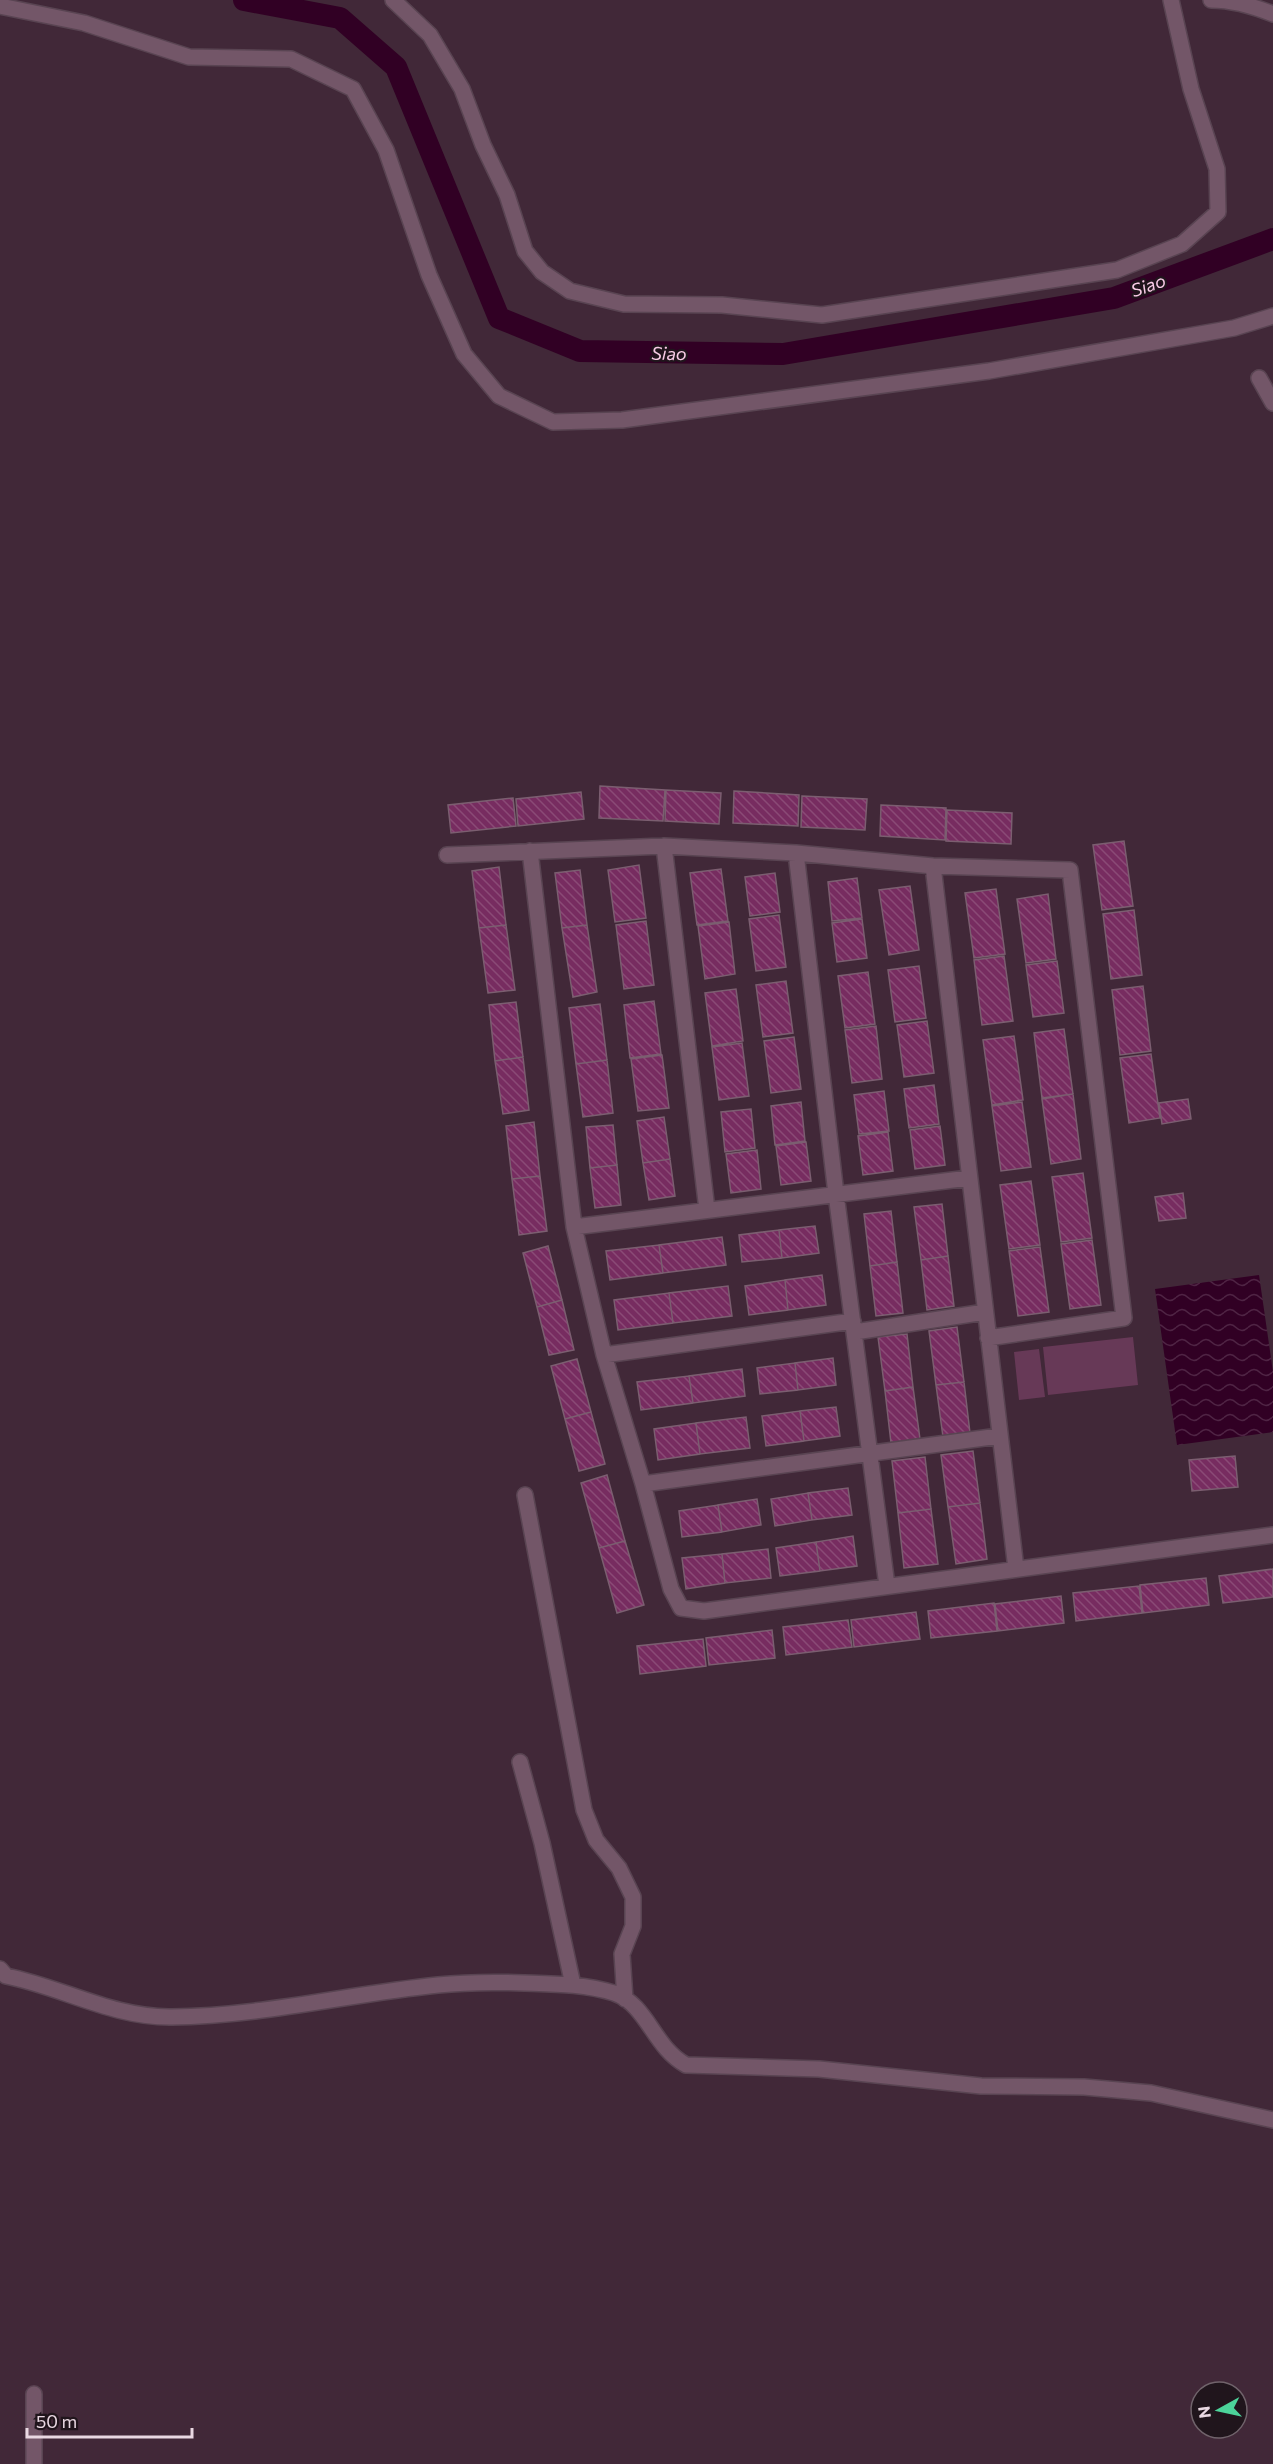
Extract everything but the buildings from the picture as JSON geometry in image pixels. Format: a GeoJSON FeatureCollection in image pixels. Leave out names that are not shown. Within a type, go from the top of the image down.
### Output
{"type":"FeatureCollection","features":[{"type":"Feature","properties":{"kind":"street"},"geometry":{"type":"LineString","coordinates":[[393,0],[430,35],[462,89],[483,145],[507,195],[525,251],[542,272],[570,291],[624,304],[722,305],[822,315],[947,298],[1117,270],[1182,243],[1218,212],[1217,169],[1191,89],[1171,0]]}},
{"type":"Feature","properties":{"kind":"street"},"geometry":{"type":"LineString","coordinates":[[1211,0],[1225,0],[1253,6],[1273,14]]}},
{"type":"Feature","properties":{"kind":"street"},"geometry":{"type":"LineString","coordinates":[[0,6],[84,23],[189,57],[291,59],[353,89],[386,150],[429,275],[465,354],[499,396],[553,422],[622,420],[989,371],[1234,328],[1273,316]]}},
{"type":"Feature","properties":{"kind":"street"},"geometry":{"type":"LineString","coordinates":[[1259,378],[1273,403]]}},
{"type":"Feature","properties":{"kind":"street"},"geometry":{"type":"LineString","coordinates":[[664,846],[707,1210]]}},
{"type":"Feature","properties":{"kind":"street"},"geometry":{"type":"LineString","coordinates":[[447,855],[664,846],[796,853],[933,866],[1070,870],[1124,1318],[988,1338]]}},
{"type":"Feature","properties":{"kind":"street"},"geometry":{"type":"LineString","coordinates":[[530,851],[574,1227],[604,1355],[643,1484],[671,1589],[681,1608],[704,1611],[1273,1535]]}},
{"type":"Feature","properties":{"kind":"street"},"geometry":{"type":"LineString","coordinates":[[796,853],[836,1194],[887,1586]]}},
{"type":"Feature","properties":{"kind":"street"},"geometry":{"type":"LineString","coordinates":[[933,866],[1016,1569]]}},
{"type":"Feature","properties":{"kind":"street"},"geometry":{"type":"LineString","coordinates":[[574,1227],[969,1178]]}},
{"type":"Feature","properties":{"kind":"street"},"geometry":{"type":"LineString","coordinates":[[604,1355],[986,1312]]}},
{"type":"Feature","properties":{"kind":"street"},"geometry":{"type":"LineString","coordinates":[[643,1484],[999,1436]]}},
{"type":"Feature","properties":{"kind":"street"},"geometry":{"type":"LineString","coordinates":[[525,1495],[584,1810],[596,1840],[619,1868],[633,1897],[633,1926],[622,1954],[625,2000]]}},
{"type":"Feature","properties":{"kind":"street"},"geometry":{"type":"LineString","coordinates":[[519,1762],[542,1843],[573,1985]]}},
{"type":"Feature","properties":{"kind":"street"},"geometry":{"type":"LineString","coordinates":[[2,1975],[35,1982],[69,1996],[125,2012],[170,2017],[244,2013],[437,1985],[474,1982],[583,1985],[616,1994],[634,2005],[650,2025],[660,2043],[674,2058],[686,2065],[819,2069],[981,2086],[1084,2087],[1151,2093],[1273,2120]]}},
{"type":"Feature","properties":{"kind":"street"},"geometry":{"type":"LineString","coordinates":[[34,2394],[34,2464]]}},
{"type":"Feature","properties":{"kind":"shaded area"},"geometry":{"type":"Polygon","coordinates":[[[1133,1337],[1138,1385],[1048,1395],[1043,1347],[1133,1337]]]}},
{"type":"Feature","properties":{"kind":"shaded area"},"geometry":{"type":"Polygon","coordinates":[[[1039,1349],[1045,1397],[1019,1400],[1014,1352],[1039,1349]]]}},
{"type":"Feature","properties":{"kind":"water"},"geometry":{"type":"Polygon","coordinates":[[[1259,1275],[1273,1372],[1273,1432],[1177,1445],[1155,1289],[1259,1275]]]}},
{"type":"Feature","properties":{"kind":"waterway","name":"Siao"},"geometry":{"type":"LineString","coordinates":[[244,0],[340,18],[396,67],[499,318],[580,351],[783,354],[1114,298],[1273,239]]}}]}
